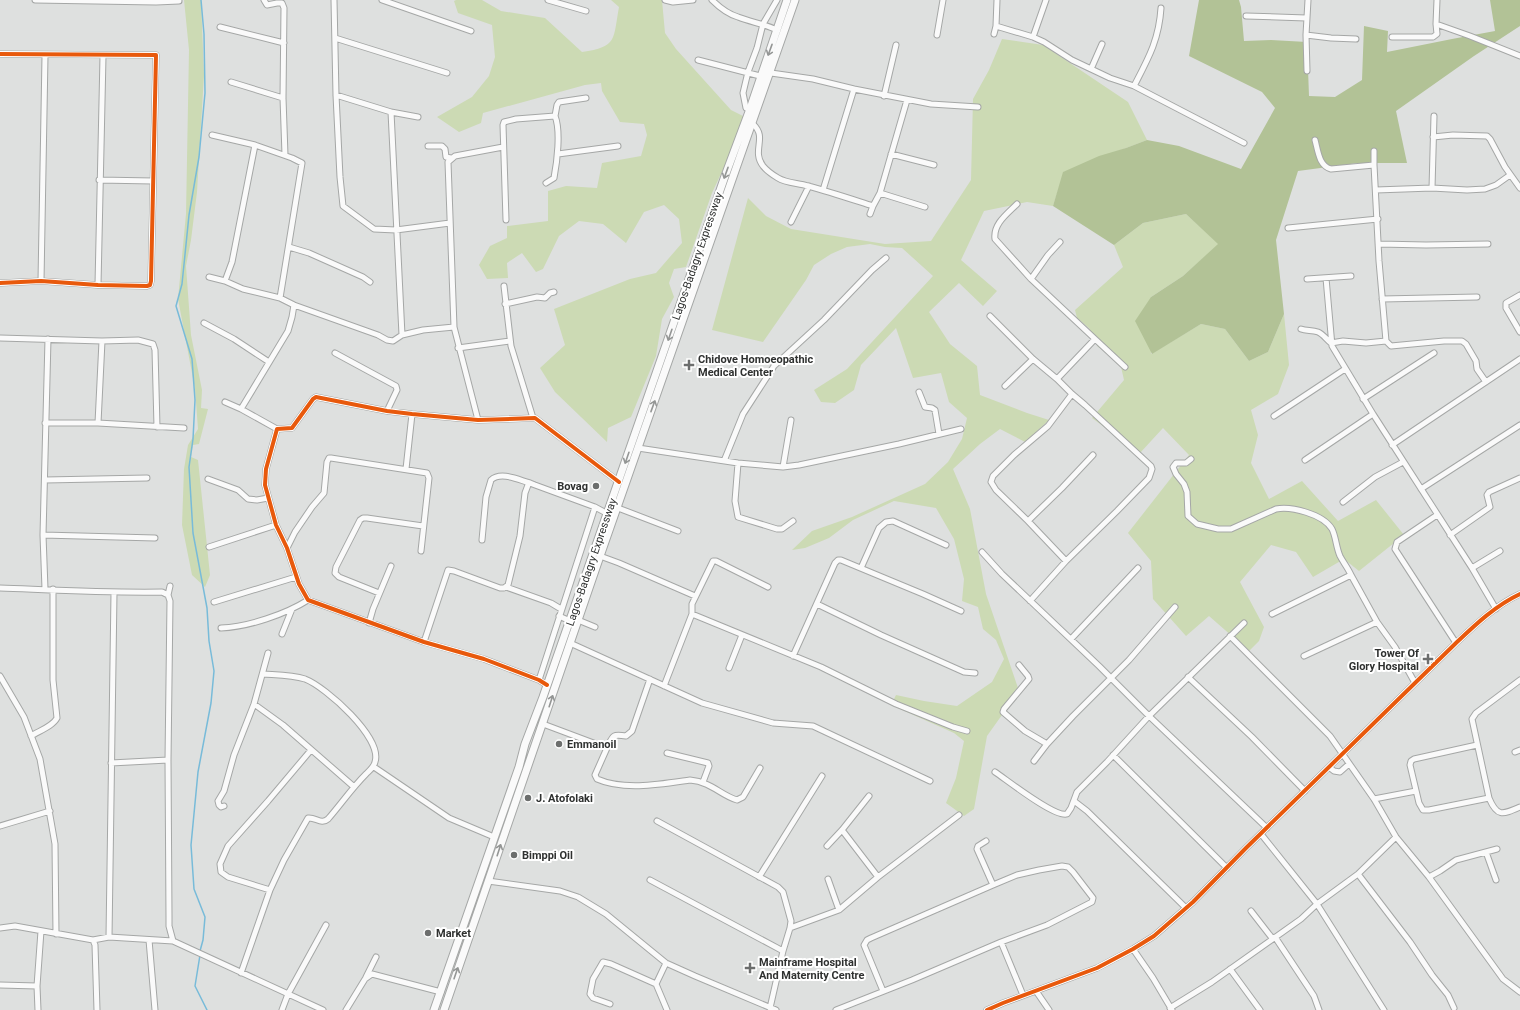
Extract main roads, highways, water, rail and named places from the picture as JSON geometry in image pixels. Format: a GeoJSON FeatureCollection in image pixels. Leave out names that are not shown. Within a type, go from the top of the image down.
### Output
{"type":"FeatureCollection","features":[{"type":"Feature","properties":{"kind":"highway","name":"Lagos-Badagry Expressway"},"geometry":{"type":"LineString","coordinates":[[434,1010],[519,767],[525,744],[608,514],[725,176],[750,109],[786,0]]}},
{"type":"Feature","properties":{"kind":"highway","name":"Lagos-Badagry Expressway"},"geometry":{"type":"LineString","coordinates":[[444,1010],[600,556],[771,73],[795,0]]}},
{"type":"Feature","properties":{"kind":"highway"},"geometry":{"type":"LineString","coordinates":[[525,744],[534,748]]}},
{"type":"Feature","properties":{"kind":"waterway"},"geometry":{"type":"LineString","coordinates":[[200,951],[203,940],[205,917],[194,889],[191,845],[198,772],[211,703],[214,671],[209,641],[207,608],[193,533],[189,467],[193,439],[195,400],[192,359],[176,306],[182,284],[189,215],[199,157],[205,93],[204,34],[201,0]]}},
{"type":"Feature","properties":{"kind":"waterway"},"geometry":{"type":"LineString","coordinates":[[200,955],[195,986],[207,1010]]}},
{"type":"Feature","properties":{"kind":"place","name":"Chidove Homoeopathic Medical Center"},"geometry":{"type":"Point","coordinates":[689,365]}},
{"type":"Feature","properties":{"kind":"place","name":"Bovag"},"geometry":{"type":"Point","coordinates":[596,486]}},
{"type":"Feature","properties":{"kind":"place","name":"Tower Of Glory Hospital"},"geometry":{"type":"Point","coordinates":[1428,659]}},
{"type":"Feature","properties":{"kind":"place","name":"Emmanoil"},"geometry":{"type":"Point","coordinates":[559,744]}},
{"type":"Feature","properties":{"kind":"place","name":"J. Atofolaki"},"geometry":{"type":"Point","coordinates":[528,798]}},
{"type":"Feature","properties":{"kind":"place","name":"Bimppi Oil"},"geometry":{"type":"Point","coordinates":[514,855]}},
{"type":"Feature","properties":{"kind":"place","name":"Market"},"geometry":{"type":"Point","coordinates":[428,933]}},
{"type":"Feature","properties":{"kind":"place","name":"Mainframe Hospital And Maternity Centre"},"geometry":{"type":"Point","coordinates":[750,968]}}]}
